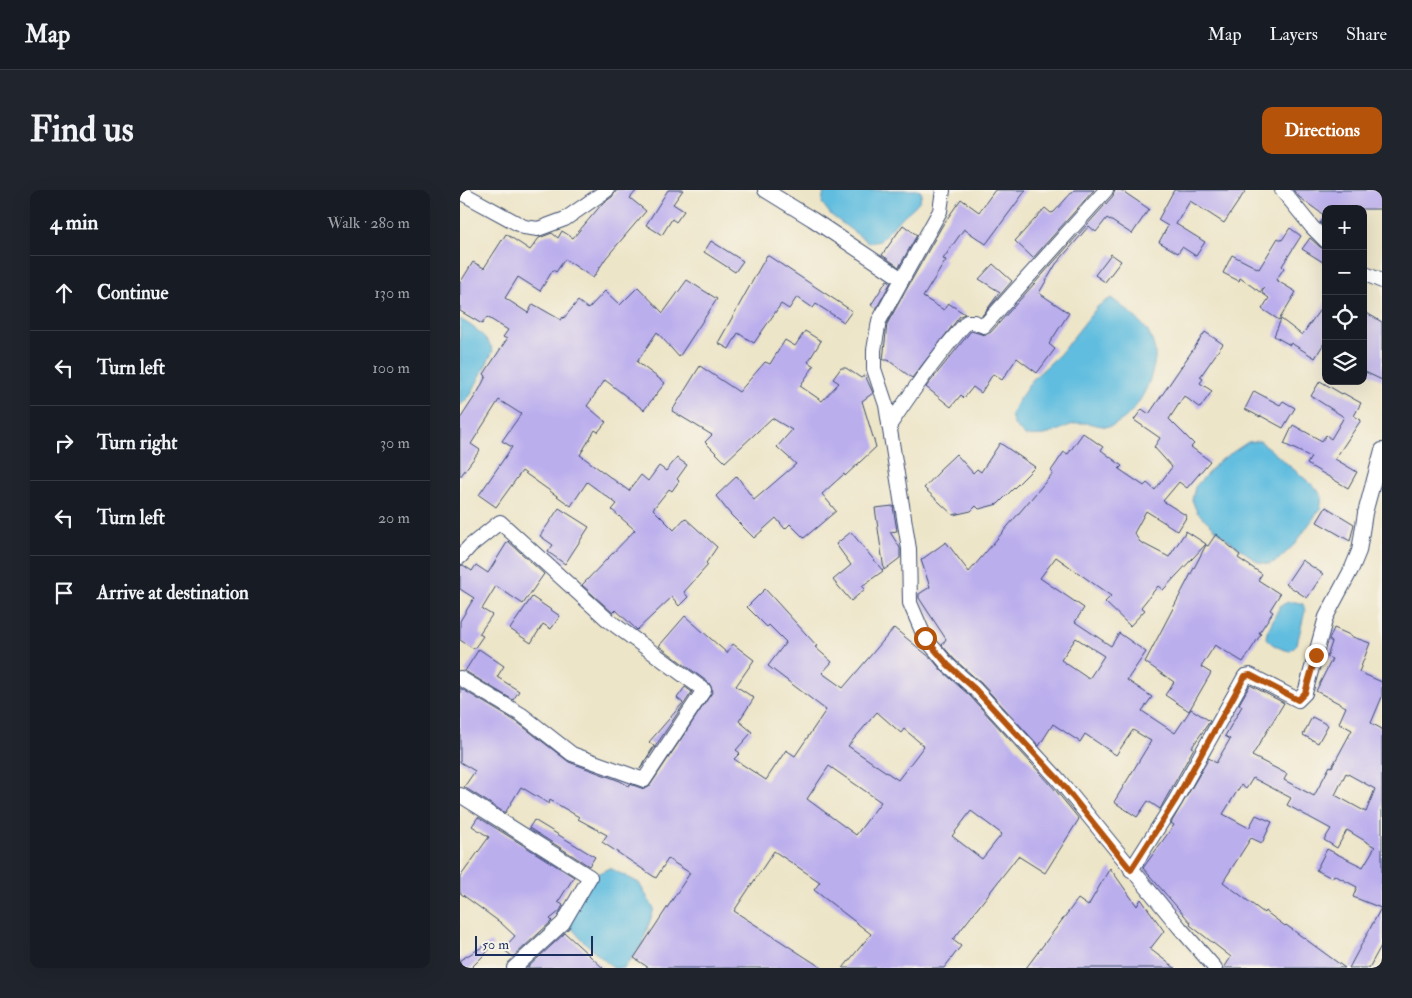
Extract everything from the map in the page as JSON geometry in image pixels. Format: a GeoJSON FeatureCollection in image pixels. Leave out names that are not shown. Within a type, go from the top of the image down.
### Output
{"type":"FeatureCollection","features":[{"type":"Feature","properties":{"kind":"street"},"geometry":{"type":"LineString","coordinates":[[460,192],[524,227],[538,229],[565,219],[607,190]]}},
{"type":"Feature","properties":{"kind":"street"},"geometry":{"type":"LineString","coordinates":[[765,190],[902,279]]}},
{"type":"Feature","properties":{"kind":"street"},"geometry":{"type":"LineString","coordinates":[[942,190],[940,211],[879,321],[874,350],[874,369],[886,406],[909,549],[910,603],[925,638],[948,665],[975,689],[1059,780],[1131,870],[1215,968]]}},
{"type":"Feature","properties":{"kind":"street"},"geometry":{"type":"LineString","coordinates":[[889,426],[905,402],[967,322],[974,322],[984,326],[1106,190]]}},
{"type":"Feature","properties":{"kind":"street"},"geometry":{"type":"LineString","coordinates":[[1282,190],[1322,237]]}},
{"type":"Feature","properties":{"kind":"street"},"geometry":{"type":"LineString","coordinates":[[1367,275],[1382,281]]}},
{"type":"Feature","properties":{"kind":"street"},"geometry":{"type":"LineString","coordinates":[[1131,870],[1175,801],[1245,676],[1250,675],[1298,700],[1305,693],[1326,617],[1352,568],[1359,550],[1365,513],[1382,450]]}},
{"type":"Feature","properties":{"kind":"street"},"geometry":{"type":"LineString","coordinates":[[460,557],[470,546],[500,522],[608,620],[704,690],[644,780],[572,754],[522,716],[460,678]]}},
{"type":"Feature","properties":{"kind":"street"},"geometry":{"type":"LineString","coordinates":[[460,795],[590,878],[563,923],[514,968]]}},
{"type":"Feature","properties":{"kind":"water"},"geometry":{"type":"Polygon","coordinates":[[[824,190],[919,190],[922,193],[920,200],[915,206],[880,241],[869,243],[831,215],[822,203],[824,190]]]}},
{"type":"Feature","properties":{"kind":"water"},"geometry":{"type":"Polygon","coordinates":[[[1111,298],[1130,312],[1148,332],[1153,343],[1155,358],[1153,368],[1141,398],[1128,415],[1120,422],[1111,426],[1079,423],[1049,434],[1025,436],[1014,425],[1011,415],[1016,404],[1033,379],[1060,354],[1098,306],[1111,298]]]}},
{"type":"Feature","properties":{"kind":"water"},"geometry":{"type":"Polygon","coordinates":[[[460,319],[479,332],[488,341],[493,351],[470,396],[460,406],[460,319]]]}},
{"type":"Feature","properties":{"kind":"water"},"geometry":{"type":"Polygon","coordinates":[[[1260,441],[1317,489],[1322,498],[1320,509],[1295,544],[1278,560],[1269,564],[1258,562],[1222,535],[1197,512],[1192,500],[1195,487],[1218,462],[1248,442],[1260,441]]]}},
{"type":"Feature","properties":{"kind":"water"},"geometry":{"type":"Polygon","coordinates":[[[1288,602],[1303,604],[1305,611],[1297,644],[1290,651],[1277,647],[1266,638],[1280,606],[1288,602]]]}},
{"type":"Feature","properties":{"kind":"water"},"geometry":{"type":"Polygon","coordinates":[[[610,868],[639,883],[654,909],[642,944],[624,968],[613,968],[582,940],[568,924],[590,877],[610,868]]]}},
{"type":"Feature","properties":{"kind":"building"},"geometry":{"type":"Polygon","coordinates":[[[617,190],[637,190],[630,198],[646,211],[606,258],[593,278],[565,259],[556,272],[553,270],[540,291],[518,277],[505,298],[528,313],[533,304],[561,320],[578,301],[588,309],[605,291],[620,305],[638,287],[663,313],[687,280],[717,299],[679,357],[657,332],[637,362],[665,383],[644,410],[605,380],[587,406],[606,422],[598,432],[595,430],[580,455],[629,491],[641,475],[648,481],[659,466],[666,471],[677,458],[687,465],[677,479],[679,481],[672,491],[669,489],[653,509],[674,530],[685,518],[717,547],[706,563],[708,565],[684,592],[688,597],[679,606],[672,597],[637,630],[616,610],[613,613],[582,585],[635,530],[612,510],[617,504],[587,482],[571,506],[522,471],[496,507],[479,495],[512,447],[502,441],[521,414],[499,400],[471,444],[480,450],[460,477],[460,419],[479,390],[486,376],[484,374],[507,339],[503,337],[508,330],[487,317],[482,324],[460,311],[460,283],[473,262],[484,268],[506,234],[530,250],[539,238],[552,233],[558,238],[562,231],[573,238],[602,204],[612,197],[617,190]]]}},
{"type":"Feature","properties":{"kind":"building"},"geometry":{"type":"Polygon","coordinates":[[[668,190],[683,190],[673,204],[684,211],[676,222],[672,219],[662,235],[646,225],[668,190]]]}},
{"type":"Feature","properties":{"kind":"building"},"geometry":{"type":"Polygon","coordinates":[[[995,190],[1026,190],[986,244],[964,229],[943,259],[946,260],[923,297],[944,310],[948,303],[965,314],[960,316],[912,378],[888,360],[883,360],[887,324],[942,226],[961,199],[979,212],[995,190]]]}},
{"type":"Feature","properties":{"kind":"building"},"geometry":{"type":"Polygon","coordinates":[[[1074,190],[1094,190],[1033,258],[1015,241],[1045,208],[1051,213],[1054,212],[1074,190]]]}},
{"type":"Feature","properties":{"kind":"building"},"geometry":{"type":"Polygon","coordinates":[[[1115,190],[1121,190],[1149,209],[1132,234],[1107,218],[1096,232],[1089,226],[1056,264],[1039,293],[1069,313],[1049,344],[1055,349],[1037,373],[1017,358],[1002,380],[993,374],[981,393],[973,387],[964,398],[961,395],[951,407],[926,387],[971,331],[985,335],[991,332],[1113,196],[1115,190]]]}},
{"type":"Feature","properties":{"kind":"building"},"geometry":{"type":"Polygon","coordinates":[[[1174,190],[1246,190],[1224,223],[1190,201],[1176,224],[1205,242],[1196,256],[1182,247],[1178,253],[1159,242],[1168,226],[1158,220],[1174,190]]]}},
{"type":"Feature","properties":{"kind":"building"},"geometry":{"type":"Polygon","coordinates":[[[1293,190],[1382,190],[1382,209],[1367,209],[1367,205],[1322,205],[1322,214],[1299,197],[1293,190]]]}},
{"type":"Feature","properties":{"kind":"building"},"geometry":{"type":"Polygon","coordinates":[[[903,225],[917,235],[899,267],[882,255],[903,225]]]}},
{"type":"Feature","properties":{"kind":"building"},"geometry":{"type":"Polygon","coordinates":[[[1290,228],[1301,236],[1282,266],[1284,268],[1276,280],[1296,292],[1279,320],[1262,309],[1269,298],[1262,293],[1264,287],[1260,292],[1240,278],[1239,281],[1223,273],[1232,255],[1259,269],[1278,238],[1282,240],[1290,228]]]}},
{"type":"Feature","properties":{"kind":"building"},"geometry":{"type":"Polygon","coordinates":[[[1310,238],[1322,248],[1322,262],[1302,249],[1310,238]]]}},
{"type":"Feature","properties":{"kind":"building"},"geometry":{"type":"Polygon","coordinates":[[[711,241],[743,261],[735,272],[704,252],[711,241]]]}},
{"type":"Feature","properties":{"kind":"building"},"geometry":{"type":"Polygon","coordinates":[[[1111,254],[1121,261],[1105,282],[1095,275],[1111,254]]]}},
{"type":"Feature","properties":{"kind":"building"},"geometry":{"type":"Polygon","coordinates":[[[767,255],[852,311],[844,322],[816,304],[813,308],[797,297],[789,309],[781,304],[754,343],[738,333],[729,349],[718,343],[767,255]]]}},
{"type":"Feature","properties":{"kind":"building"},"geometry":{"type":"Polygon","coordinates":[[[993,264],[1012,281],[982,316],[1000,292],[979,279],[993,264]]]}},
{"type":"Feature","properties":{"kind":"building"},"geometry":{"type":"Polygon","coordinates":[[[887,280],[891,282],[876,309],[871,305],[887,280]]]}},
{"type":"Feature","properties":{"kind":"building"},"geometry":{"type":"Polygon","coordinates":[[[1322,307],[1322,347],[1315,358],[1291,343],[1290,345],[1274,336],[1281,319],[1302,335],[1322,307]]]}},
{"type":"Feature","properties":{"kind":"building"},"geometry":{"type":"Polygon","coordinates":[[[1367,313],[1382,322],[1382,380],[1367,373],[1367,313]]]}},
{"type":"Feature","properties":{"kind":"building"},"geometry":{"type":"Polygon","coordinates":[[[805,331],[821,341],[808,362],[814,366],[800,386],[822,401],[839,383],[833,379],[841,368],[846,368],[861,378],[865,375],[873,393],[862,401],[876,447],[845,476],[844,474],[822,494],[836,511],[804,538],[790,524],[785,529],[776,518],[754,538],[731,515],[716,496],[737,476],[754,500],[796,464],[777,447],[792,430],[772,418],[725,462],[705,442],[712,435],[672,411],[700,366],[739,392],[765,362],[770,364],[785,340],[795,346],[805,331]]]}},
{"type":"Feature","properties":{"kind":"building"},"geometry":{"type":"Polygon","coordinates":[[[1205,332],[1223,344],[1200,377],[1203,379],[1200,383],[1212,391],[1200,408],[1184,396],[1169,419],[1194,444],[1191,447],[1210,461],[1187,488],[1179,482],[1163,501],[1187,516],[1178,531],[1146,511],[1134,533],[1140,542],[1169,557],[1186,531],[1206,544],[1163,590],[1158,586],[1141,607],[1145,610],[1130,626],[1105,602],[1111,596],[1056,557],[1040,578],[1084,608],[1075,622],[1111,646],[1119,633],[1146,652],[1127,680],[1152,697],[1142,711],[1175,733],[1191,709],[1210,721],[1192,747],[1194,748],[1160,809],[1148,801],[1137,817],[1114,802],[1151,741],[1133,730],[1116,755],[1085,734],[1080,742],[1053,724],[1039,746],[981,683],[954,659],[942,645],[946,639],[919,598],[919,594],[930,587],[921,560],[946,542],[969,572],[1053,473],[1051,471],[1064,452],[1068,454],[1083,433],[1103,447],[1101,450],[1122,466],[1119,469],[1144,486],[1147,483],[1155,490],[1172,467],[1154,447],[1160,438],[1134,420],[1142,409],[1149,414],[1205,332]],[[1076,638],[1061,660],[1089,679],[1104,656],[1076,638]]]}},
{"type":"Feature","properties":{"kind":"building"},"geometry":{"type":"Polygon","coordinates":[[[1320,381],[1322,385],[1327,385],[1361,403],[1354,416],[1361,420],[1335,459],[1357,472],[1348,488],[1307,464],[1311,457],[1284,444],[1293,425],[1322,441],[1326,435],[1331,439],[1344,417],[1311,396],[1320,381]]]}},
{"type":"Feature","properties":{"kind":"building"},"geometry":{"type":"Polygon","coordinates":[[[1254,391],[1280,405],[1283,401],[1295,408],[1283,428],[1245,409],[1254,391]]]}},
{"type":"Feature","properties":{"kind":"building"},"geometry":{"type":"Polygon","coordinates":[[[1000,443],[1035,467],[998,504],[979,509],[976,506],[971,511],[953,515],[924,488],[956,454],[973,473],[977,469],[981,472],[1000,443]]]}},
{"type":"Feature","properties":{"kind":"building"},"geometry":{"type":"Polygon","coordinates":[[[893,506],[897,531],[890,532],[900,548],[900,558],[884,570],[875,508],[893,506]]]}},
{"type":"Feature","properties":{"kind":"building"},"geometry":{"type":"Polygon","coordinates":[[[1326,507],[1354,524],[1350,541],[1317,522],[1326,507]]]}},
{"type":"Feature","properties":{"kind":"building"},"geometry":{"type":"Polygon","coordinates":[[[559,508],[589,527],[565,564],[548,552],[553,545],[540,536],[559,508]]]}},
{"type":"Feature","properties":{"kind":"building"},"geometry":{"type":"Polygon","coordinates":[[[851,532],[883,571],[862,586],[865,589],[851,601],[833,580],[851,565],[836,544],[851,532]]]}},
{"type":"Feature","properties":{"kind":"building"},"geometry":{"type":"Polygon","coordinates":[[[1216,534],[1240,555],[1238,558],[1262,574],[1258,580],[1280,594],[1270,610],[1273,612],[1243,662],[1215,645],[1201,667],[1211,673],[1189,711],[1165,695],[1174,682],[1145,662],[1206,545],[1208,546],[1216,534]]]}},
{"type":"Feature","properties":{"kind":"building"},"geometry":{"type":"Polygon","coordinates":[[[508,541],[544,574],[523,604],[496,586],[482,609],[492,615],[479,634],[483,636],[474,649],[460,640],[460,621],[474,598],[460,589],[460,566],[463,565],[472,571],[476,565],[488,573],[508,541]]]}},
{"type":"Feature","properties":{"kind":"building"},"geometry":{"type":"Polygon","coordinates":[[[1302,560],[1323,574],[1307,598],[1286,584],[1302,560]]]}},
{"type":"Feature","properties":{"kind":"building"},"geometry":{"type":"Polygon","coordinates":[[[765,589],[817,646],[815,647],[832,662],[822,673],[843,688],[894,628],[932,659],[942,671],[969,695],[1052,786],[1079,819],[1045,873],[1018,856],[953,940],[961,946],[944,968],[843,968],[871,934],[814,890],[820,882],[774,851],[734,911],[822,968],[649,968],[634,958],[690,873],[668,859],[656,878],[602,842],[607,835],[578,819],[579,817],[550,800],[549,804],[521,787],[505,813],[464,787],[475,771],[460,762],[460,688],[517,722],[569,762],[629,786],[630,784],[644,789],[649,787],[713,691],[709,683],[659,646],[685,616],[727,653],[733,644],[754,660],[736,686],[754,698],[739,721],[752,732],[736,750],[740,753],[734,759],[766,780],[786,750],[795,756],[826,710],[768,666],[786,642],[769,625],[767,627],[747,607],[765,589]],[[877,712],[848,746],[898,780],[924,746],[904,729],[901,733],[877,712]],[[829,766],[807,799],[856,835],[881,802],[829,766]],[[971,811],[952,836],[982,859],[1002,834],[971,811]]]}},
{"type":"Feature","properties":{"kind":"building"},"geometry":{"type":"Polygon","coordinates":[[[532,597],[560,616],[551,629],[543,624],[531,643],[510,629],[532,597]]]}},
{"type":"Feature","properties":{"kind":"building"},"geometry":{"type":"Polygon","coordinates":[[[1334,628],[1370,643],[1359,672],[1382,682],[1382,697],[1371,723],[1382,729],[1382,944],[1369,968],[1349,968],[1381,908],[1353,897],[1357,887],[1334,875],[1332,878],[1316,870],[1327,849],[1363,867],[1375,847],[1347,830],[1337,848],[1324,840],[1331,829],[1287,805],[1291,798],[1253,778],[1246,789],[1241,785],[1223,814],[1249,828],[1256,815],[1272,822],[1262,843],[1251,838],[1223,882],[1264,913],[1265,911],[1286,925],[1345,968],[1224,968],[1231,957],[1190,925],[1191,923],[1143,868],[1174,825],[1171,823],[1209,758],[1216,763],[1230,739],[1225,736],[1242,706],[1239,704],[1250,685],[1284,703],[1252,756],[1287,774],[1284,780],[1314,796],[1352,730],[1339,723],[1346,707],[1316,691],[1332,659],[1327,657],[1332,642],[1329,640],[1334,628]],[[1346,773],[1335,795],[1366,812],[1375,789],[1346,773]]]}},
{"type":"Feature","properties":{"kind":"building"},"geometry":{"type":"Polygon","coordinates":[[[479,649],[504,666],[497,677],[519,691],[513,700],[465,671],[479,649]]]}},
{"type":"Feature","properties":{"kind":"building"},"geometry":{"type":"Polygon","coordinates":[[[685,687],[692,692],[640,769],[654,746],[649,742],[683,703],[677,698],[685,687]]]}},
{"type":"Feature","properties":{"kind":"building"},"geometry":{"type":"Polygon","coordinates":[[[1312,717],[1328,725],[1318,743],[1303,735],[1312,717]]]}},
{"type":"Feature","properties":{"kind":"building"},"geometry":{"type":"Polygon","coordinates":[[[478,817],[574,877],[558,902],[563,905],[560,911],[550,919],[552,921],[513,957],[503,949],[515,936],[501,923],[460,893],[460,877],[489,837],[472,826],[478,817]]]}},
{"type":"Feature","properties":{"kind":"building"},"geometry":{"type":"Polygon","coordinates":[[[534,820],[595,857],[589,866],[529,828],[534,820]]]}},
{"type":"Feature","properties":{"kind":"building"},"geometry":{"type":"Polygon","coordinates":[[[1110,868],[1137,906],[1141,899],[1164,931],[1150,949],[1175,968],[1026,968],[1078,899],[1088,906],[1110,868]]]}},
{"type":"Feature","properties":{"kind":"building"},"geometry":{"type":"Polygon","coordinates":[[[565,933],[603,968],[527,968],[565,933]]]}},
{"type":"Feature","properties":{"kind":"building"},"geometry":{"type":"Polygon","coordinates":[[[491,942],[493,946],[471,968],[460,968],[460,960],[491,942]]]}},
{"type":"Feature","properties":{"kind":"route"},"geometry":{"type":"LineString","coordinates":[[925,638],[948,665],[975,689],[1059,780],[1131,870],[1175,801],[1239,690],[1245,676],[1250,675],[1298,700],[1305,693],[1316,655]]}}]}
